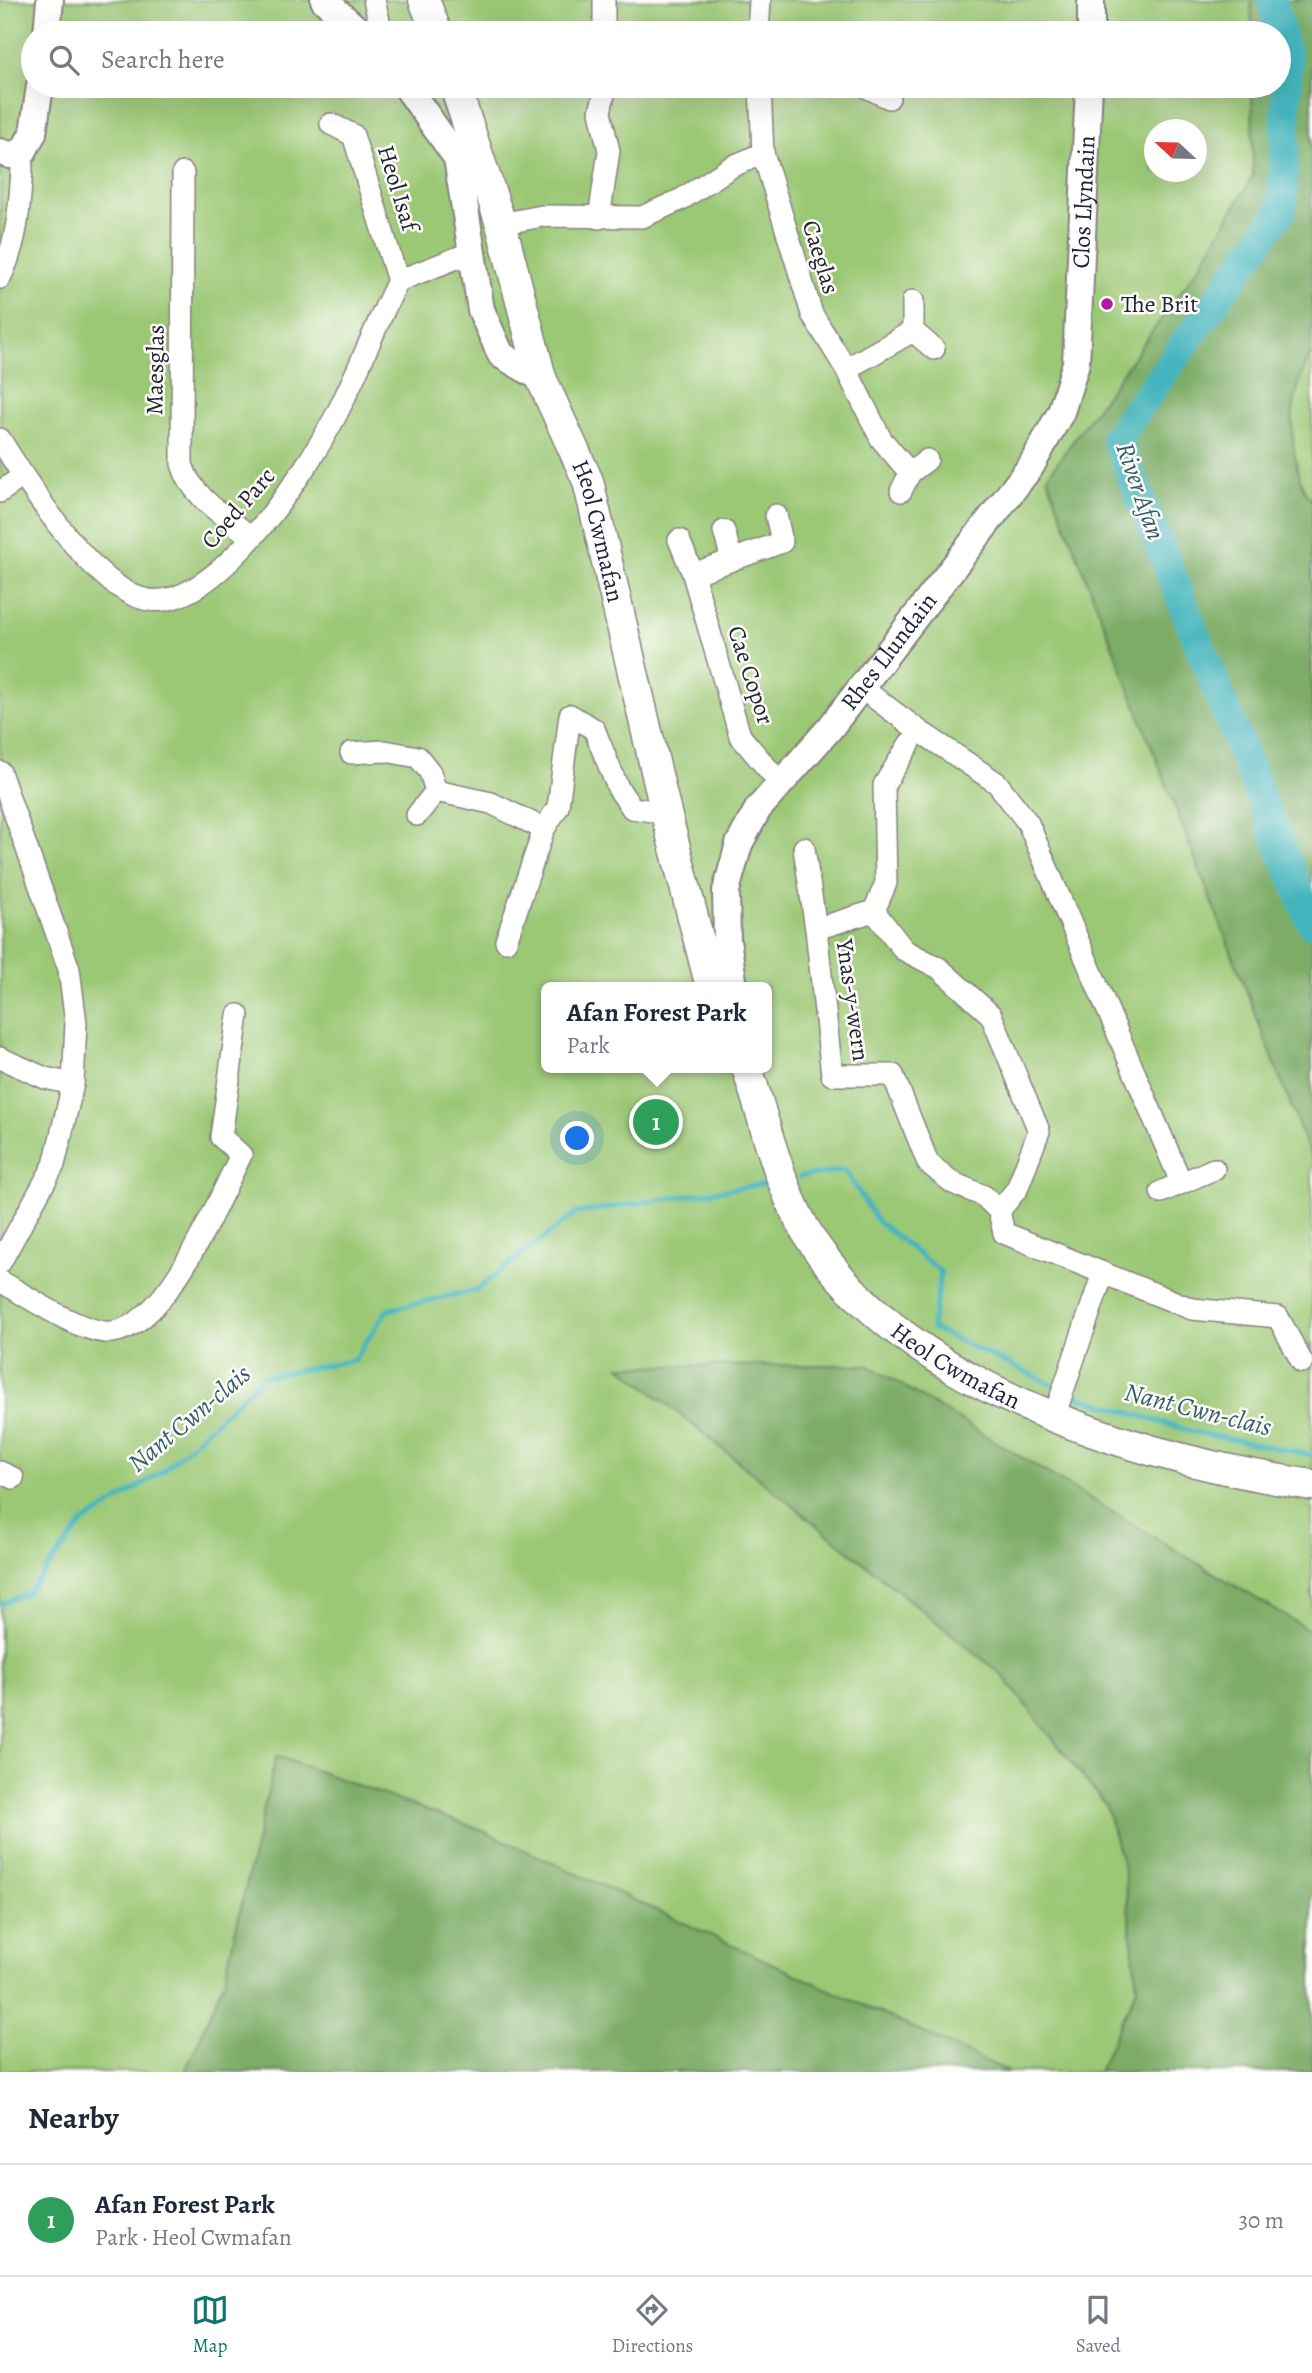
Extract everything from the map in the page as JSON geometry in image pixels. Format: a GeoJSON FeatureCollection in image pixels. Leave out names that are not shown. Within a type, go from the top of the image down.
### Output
{"type":"FeatureCollection","features":[{"type":"Feature","properties":{"kind":"main road"},"geometry":{"type":"LineString","coordinates":[[424,0],[432,21]]}},
{"type":"Feature","properties":{"kind":"main road","name":"Heol Cwmafan"},"geometry":{"type":"LineString","coordinates":[[459,98],[501,224],[541,378],[588,481],[709,982]]}},
{"type":"Feature","properties":{"kind":"main road","name":"Heol Cwmafan"},"geometry":{"type":"LineString","coordinates":[[749,1073],[792,1198],[811,1240],[852,1291],[889,1327],[936,1359],[982,1385],[1054,1417],[1210,1468],[1312,1485]]}},
{"type":"Feature","properties":{"kind":"street"},"geometry":{"type":"LineString","coordinates":[[48,21],[50,0]]}},
{"type":"Feature","properties":{"kind":"street"},"geometry":{"type":"LineString","coordinates":[[324,0],[347,21]]}},
{"type":"Feature","properties":{"kind":"street"},"geometry":{"type":"LineString","coordinates":[[374,0],[379,21]]}},
{"type":"Feature","properties":{"kind":"street"},"geometry":{"type":"LineString","coordinates":[[604,0],[604,21]]}},
{"type":"Feature","properties":{"kind":"street"},"geometry":{"type":"LineString","coordinates":[[759,21],[760,0]]}},
{"type":"Feature","properties":{"kind":"street"},"geometry":{"type":"LineString","coordinates":[[1091,0],[1091,21]]}},
{"type":"Feature","properties":{"kind":"street"},"geometry":{"type":"LineString","coordinates":[[0,278],[9,260],[18,223],[12,152],[33,133],[38,98]]}},
{"type":"Feature","properties":{"kind":"street"},"geometry":{"type":"LineString","coordinates":[[414,98],[457,159],[481,310],[501,355],[541,378]]}},
{"type":"Feature","properties":{"kind":"street"},"geometry":{"type":"LineString","coordinates":[[599,218],[609,151],[600,112],[603,98]]}},
{"type":"Feature","properties":{"kind":"street","name":"Caeglas"},"geometry":{"type":"LineString","coordinates":[[760,98],[763,153],[812,314],[846,369],[881,439],[913,475]]}},
{"type":"Feature","properties":{"kind":"street","name":"Clos Llyndain"},"geometry":{"type":"LineString","coordinates":[[1079,319],[1088,98]]}},
{"type":"Feature","properties":{"kind":"street","name":"Heol Isaf"},"geometry":{"type":"LineString","coordinates":[[331,124],[353,135],[398,281]]}},
{"type":"Feature","properties":{"kind":"street"},"geometry":{"type":"LineString","coordinates":[[501,224],[542,216],[642,217],[763,153]]}},
{"type":"Feature","properties":{"kind":"street","name":"Maesglas"},"geometry":{"type":"LineString","coordinates":[[183,173],[182,464],[186,481],[197,493],[251,537]]}},
{"type":"Feature","properties":{"kind":"street"},"geometry":{"type":"LineString","coordinates":[[398,281],[472,252]]}},
{"type":"Feature","properties":{"kind":"street","name":"Coed Parc"},"geometry":{"type":"LineString","coordinates":[[0,439],[23,476],[91,564],[121,588],[144,599],[163,600],[189,592],[212,578],[251,537],[306,467],[335,416],[398,281]]}},
{"type":"Feature","properties":{"kind":"street"},"geometry":{"type":"LineString","coordinates":[[913,301],[913,331],[934,349]]}},
{"type":"Feature","properties":{"kind":"street","name":"Rhes Llundain"},"geometry":{"type":"LineString","coordinates":[[733,982],[727,940],[726,891],[739,844],[758,809],[779,782],[830,728],[1045,445],[1061,412],[1076,363],[1079,319]]}},
{"type":"Feature","properties":{"kind":"street"},"geometry":{"type":"LineString","coordinates":[[846,369],[913,331]]}},
{"type":"Feature","properties":{"kind":"street"},"geometry":{"type":"LineString","coordinates":[[0,492],[23,476]]}},
{"type":"Feature","properties":{"kind":"street"},"geometry":{"type":"LineString","coordinates":[[693,574],[782,541],[776,515]]}},
{"type":"Feature","properties":{"kind":"street"},"geometry":{"type":"LineString","coordinates":[[724,531],[732,560]]}},
{"type":"Feature","properties":{"kind":"street","name":"Cae Copor"},"geometry":{"type":"LineString","coordinates":[[679,541],[693,574],[740,736],[779,782]]}},
{"type":"Feature","properties":{"kind":"street"},"geometry":{"type":"LineString","coordinates":[[860,687],[997,783],[1028,823],[1181,1182]]}},
{"type":"Feature","properties":{"kind":"street"},"geometry":{"type":"LineString","coordinates":[[506,941],[544,829],[558,807],[570,715],[594,729],[618,789],[632,808],[666,813]]}},
{"type":"Feature","properties":{"kind":"street","name":"Ynas-y-wern"},"geometry":{"type":"LineString","coordinates":[[910,743],[884,785],[886,883],[874,911],[816,929],[832,1075],[893,1075],[928,1163],[953,1183],[984,1196],[999,1211],[1004,1233],[1192,1309],[1278,1317],[1303,1362]]}},
{"type":"Feature","properties":{"kind":"street"},"geometry":{"type":"LineString","coordinates":[[351,753],[385,751],[418,757],[429,772],[436,791]]}},
{"type":"Feature","properties":{"kind":"street"},"geometry":{"type":"LineString","coordinates":[[0,772],[69,969],[76,1023],[73,1084],[54,1165],[0,1263]]}},
{"type":"Feature","properties":{"kind":"street"},"geometry":{"type":"LineString","coordinates":[[436,791],[491,803],[544,829]]}},
{"type":"Feature","properties":{"kind":"street"},"geometry":{"type":"LineString","coordinates":[[417,815],[436,791]]}},
{"type":"Feature","properties":{"kind":"street"},"geometry":{"type":"LineString","coordinates":[[804,848],[816,929]]}},
{"type":"Feature","properties":{"kind":"street"},"geometry":{"type":"LineString","coordinates":[[874,911],[904,950],[939,968],[991,1015],[1023,1086],[1040,1131],[1017,1189],[999,1211]]}},
{"type":"Feature","properties":{"kind":"street"},"geometry":{"type":"LineString","coordinates":[[0,1281],[83,1326],[112,1332],[142,1318],[175,1283],[241,1155],[222,1137],[238,1015]]}},
{"type":"Feature","properties":{"kind":"street"},"geometry":{"type":"LineString","coordinates":[[0,1058],[45,1078],[73,1084]]}},
{"type":"Feature","properties":{"kind":"street"},"geometry":{"type":"LineString","coordinates":[[1161,1192],[1214,1169]]}},
{"type":"Feature","properties":{"kind":"street"},"geometry":{"type":"LineString","coordinates":[[1054,1417],[1103,1273]]}},
{"type":"Feature","properties":{"kind":"green space"},"geometry":{"type":"Polygon","coordinates":[[[0,0],[1312,0],[1312,2072],[0,2072],[0,0]]]}},
{"type":"Feature","properties":{"kind":"green space"},"geometry":{"type":"Polygon","coordinates":[[[1251,0],[1312,0],[1312,351],[1296,394],[1293,436],[1297,467],[1304,489],[1312,501],[1312,1160],[1047,477],[1201,264],[1253,176],[1252,98],[1291,98],[1291,21],[1252,21],[1251,0]]]}},
{"type":"Feature","properties":{"kind":"green space"},"geometry":{"type":"Polygon","coordinates":[[[868,1365],[1312,1632],[1312,2072],[1098,2072],[1137,1988],[1124,1870],[1106,1806],[1002,1675],[620,1366],[868,1365]]]}},
{"type":"Feature","properties":{"kind":"green space"},"geometry":{"type":"Polygon","coordinates":[[[276,1756],[481,1830],[1009,2072],[185,2072],[224,1981],[276,1756]]]}},
{"type":"Feature","properties":{"kind":"waterway","name":"River Afan"},"geometry":{"type":"LineString","coordinates":[[1272,0],[1277,21]]}},
{"type":"Feature","properties":{"kind":"waterway","name":"River Afan"},"geometry":{"type":"LineString","coordinates":[[1287,98],[1282,210],[1116,438],[1312,924]]}},
{"type":"Feature","properties":{"kind":"waterway","name":"Nant Cwn-clais"},"geometry":{"type":"LineString","coordinates":[[799,1177],[845,1170],[877,1221],[941,1272],[932,1328],[1051,1384]]}},
{"type":"Feature","properties":{"kind":"waterway","name":"Nant Cwn-clais"},"geometry":{"type":"LineString","coordinates":[[0,1604],[28,1593],[83,1523],[164,1470],[263,1377],[354,1360],[387,1310],[476,1290],[576,1213],[769,1183]]}},
{"type":"Feature","properties":{"kind":"waterway","name":"Nant Cwn-clais"},"geometry":{"type":"LineString","coordinates":[[1076,1396],[1194,1432],[1312,1455]]}},
{"type":"Feature","properties":{"kind":"place","name":"The Brit"},"geometry":{"type":"Point","coordinates":[1107,304]}},
{"type":"Feature","properties":{"kind":"place","name":"Afan Forest Park"},"geometry":{"type":"Point","coordinates":[656,1122]}}]}
